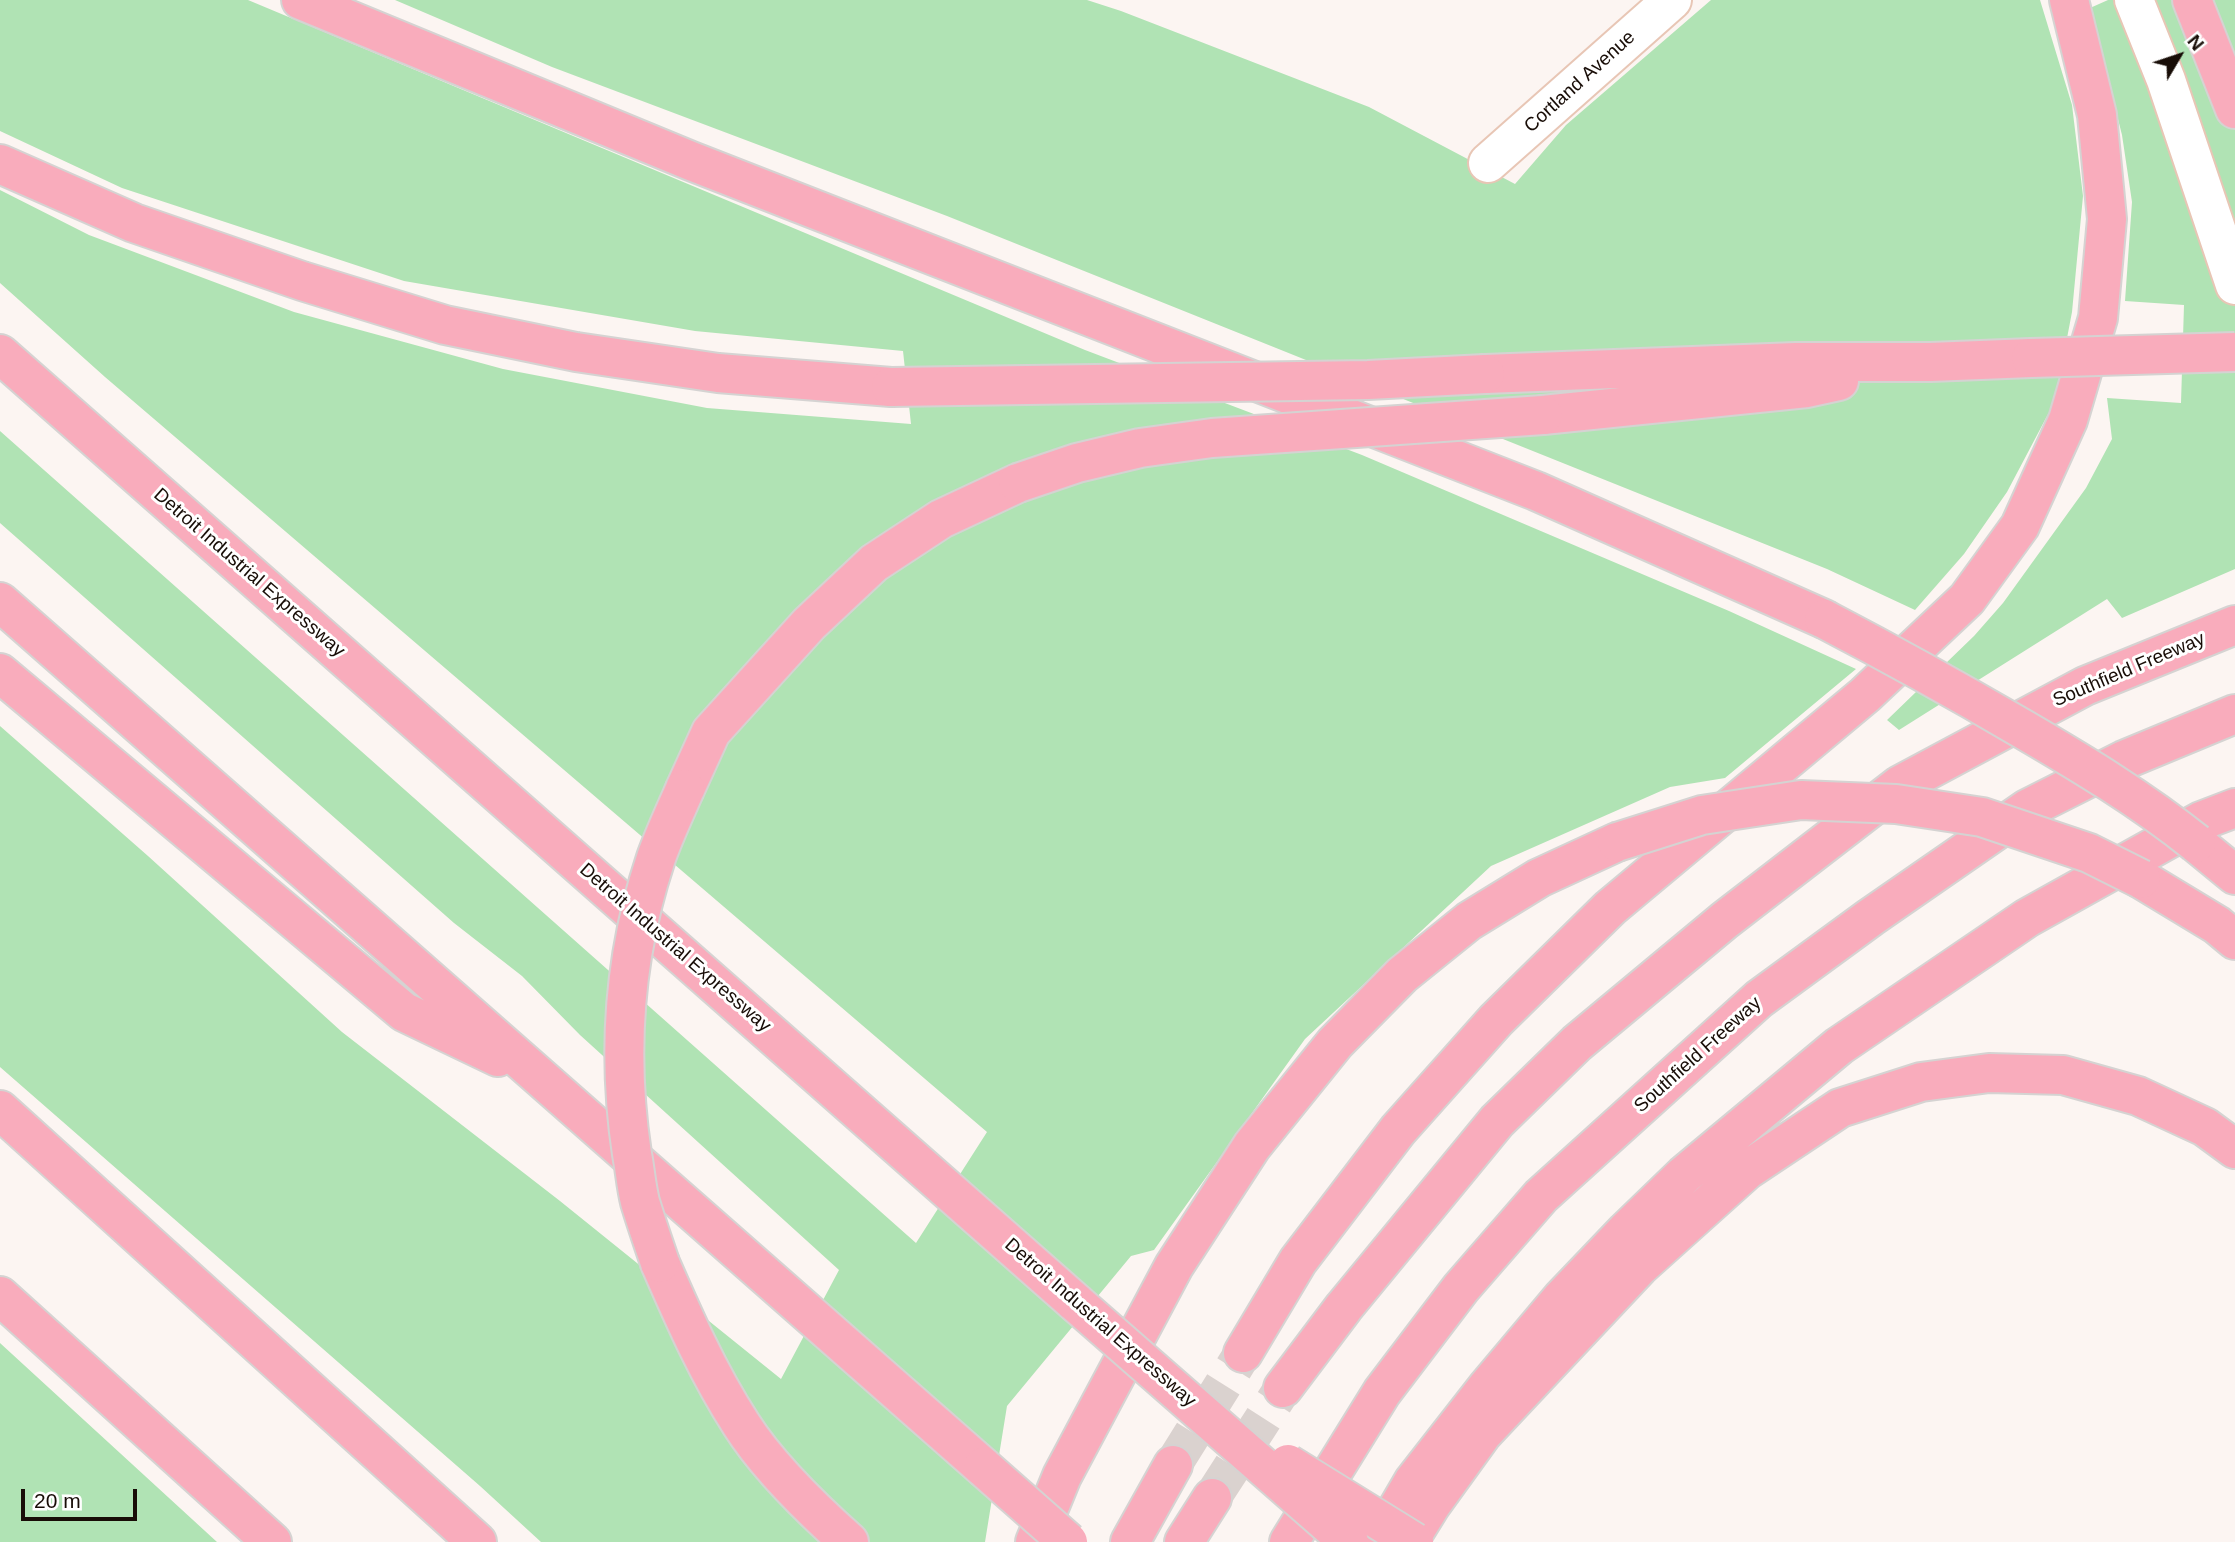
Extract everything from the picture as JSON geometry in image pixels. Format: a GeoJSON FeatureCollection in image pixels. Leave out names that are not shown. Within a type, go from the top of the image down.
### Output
{"type":"FeatureCollection","features":[{"type":"Feature","properties":{"kind":"highway"},"geometry":{"type":"LineString","coordinates":[[301,0],[691,161],[1536,491],[1824,619],[1928,673],[2059,750],[2162,816],[2235,875]]}},
{"type":"Feature","properties":{"kind":"highway"},"geometry":{"type":"LineString","coordinates":[[1242,1353],[1298,1261],[1365,1173],[1398,1130],[1496,1020],[1610,908],[1876,685],[1966,599],[2020,526],[2068,420],[2098,318],[2107,219],[2097,115],[2069,0]]}},
{"type":"Feature","properties":{"kind":"highway"},"geometry":{"type":"LineString","coordinates":[[2192,0],[2235,109]]}},
{"type":"Feature","properties":{"kind":"highway"},"geometry":{"type":"LineString","coordinates":[[0,164],[134,223],[302,281],[445,325],[576,352],[718,373],[891,387],[1368,380],[1796,362],[1930,362],[2235,352]]}},
{"type":"Feature","properties":{"kind":"highway","name":"Detroit Industrial Expressway"},"geometry":{"type":"LineString","coordinates":[[0,354],[1349,1542]]}},
{"type":"Feature","properties":{"kind":"highway"},"geometry":{"type":"LineString","coordinates":[[849,1542],[792,1487],[743,1427],[706,1365],[660,1263],[640,1200],[624,1090],[625,1025],[632,950],[656,857],[711,732],[809,624],[874,563],[941,519],[1018,483],[1077,463],[1140,449],[1212,438],[1543,415],[1807,388],[1930,362]]}},
{"type":"Feature","properties":{"kind":"highway"},"geometry":{"type":"LineString","coordinates":[[0,602],[1068,1542]]}},
{"type":"Feature","properties":{"kind":"highway","name":"Southfield Freeway"},"geometry":{"type":"LineString","coordinates":[[1283,1388],[1352,1296],[1497,1121],[1577,1043],[1725,920],[1900,785],[2085,686],[2235,625]]}},
{"type":"Feature","properties":{"kind":"highway"},"geometry":{"type":"LineString","coordinates":[[0,673],[404,1012],[542,1078]]}},
{"type":"Feature","properties":{"kind":"highway","name":"Southfield Freeway"},"geometry":{"type":"LineString","coordinates":[[1289,1542],[1382,1392],[1461,1288],[1523,1216],[1541,1196],[1759,999],[1871,917],[2027,809],[2124,760],[2235,714]]}},
{"type":"Feature","properties":{"kind":"highway"},"geometry":{"type":"LineString","coordinates":[[1035,1542],[1062,1476],[1174,1266],[1252,1146],[1335,1043],[1402,975],[1469,921],[1539,878],[1617,842],[1702,815],[1801,800],[1896,804],[1982,817],[2089,853],[2141,879],[2217,925],[2235,940]]}},
{"type":"Feature","properties":{"kind":"highway"},"geometry":{"type":"LineString","coordinates":[[1378,1542],[1413,1482],[1488,1386],[1562,1298],[1684,1175],[1839,1046],[2027,918],[2201,821],[2235,808]]}},
{"type":"Feature","properties":{"kind":"highway"},"geometry":{"type":"LineString","coordinates":[[1191,1404],[1411,1542],[1431,1505],[1483,1433],[1639,1267],[1747,1170],[1840,1108],[1921,1082],[1989,1073],[2063,1075],[2138,1096],[2205,1127],[2235,1149]]}},
{"type":"Feature","properties":{"kind":"highway"},"geometry":{"type":"LineString","coordinates":[[0,1110],[477,1542]]}},
{"type":"Feature","properties":{"kind":"highway"},"geometry":{"type":"LineString","coordinates":[[0,1296],[272,1542]]}},
{"type":"Feature","properties":{"kind":"highway"},"geometry":{"type":"LineString","coordinates":[[1130,1542],[1173,1465]]}},
{"type":"Feature","properties":{"kind":"highway"},"geometry":{"type":"LineString","coordinates":[[1184,1542],[1212,1498]]}},
{"type":"Feature","properties":{"kind":"main road","name":"Cortland Avenue"},"geometry":{"type":"LineString","coordinates":[[1488,163],[1672,0]]}},
{"type":"Feature","properties":{"kind":"main road"},"geometry":{"type":"LineString","coordinates":[[2134,0],[2166,80],[2235,285]]}},
{"type":"Feature","properties":{"kind":"green space"},"geometry":{"type":"Polygon","coordinates":[[[0,0],[248,0],[1085,350],[1362,455],[1729,611],[1856,669],[1725,778],[1670,787],[1491,866],[1305,1039],[1154,1250],[1131,1256],[1007,1406],[985,1542],[541,1542],[0,1067],[0,726],[342,1032],[560,1201],[781,1379],[839,1270],[580,1035],[522,976],[454,923],[0,523],[0,431],[916,1243],[987,1132],[105,377],[0,283],[0,190],[89,235],[294,312],[503,369],[707,408],[911,424],[903,351],[695,331],[404,281],[122,188],[0,131],[0,0]]]}},
{"type":"Feature","properties":{"kind":"green space"},"geometry":{"type":"Polygon","coordinates":[[[395,0],[1087,0],[1369,107],[1515,184],[1566,125],[1711,0],[2040,0],[2072,105],[2083,196],[2072,312],[2055,401],[2007,492],[1964,554],[1915,610],[1827,569],[947,216],[552,67],[395,0]]]}},
{"type":"Feature","properties":{"kind":"green space"},"geometry":{"type":"Polygon","coordinates":[[[2108,0],[2235,0],[2235,569],[2122,618],[2107,599],[1899,730],[1887,720],[1974,636],[2003,603],[2086,488],[2112,439],[2107,398],[2181,403],[2184,305],[2125,301],[2132,202],[2122,135],[2090,8],[2108,0]]]}},
{"type":"Feature","properties":{"kind":"green space"},"geometry":{"type":"Polygon","coordinates":[[[0,1343],[217,1542],[0,1542],[0,1343]]]}},
{"type":"Feature","properties":{"kind":"tunnel"},"geometry":{"type":"LineString","coordinates":[[1173,1465],[1243,1353]]}},
{"type":"Feature","properties":{"kind":"tunnel"},"geometry":{"type":"LineString","coordinates":[[1212,1498],[1283,1388]]}}]}
